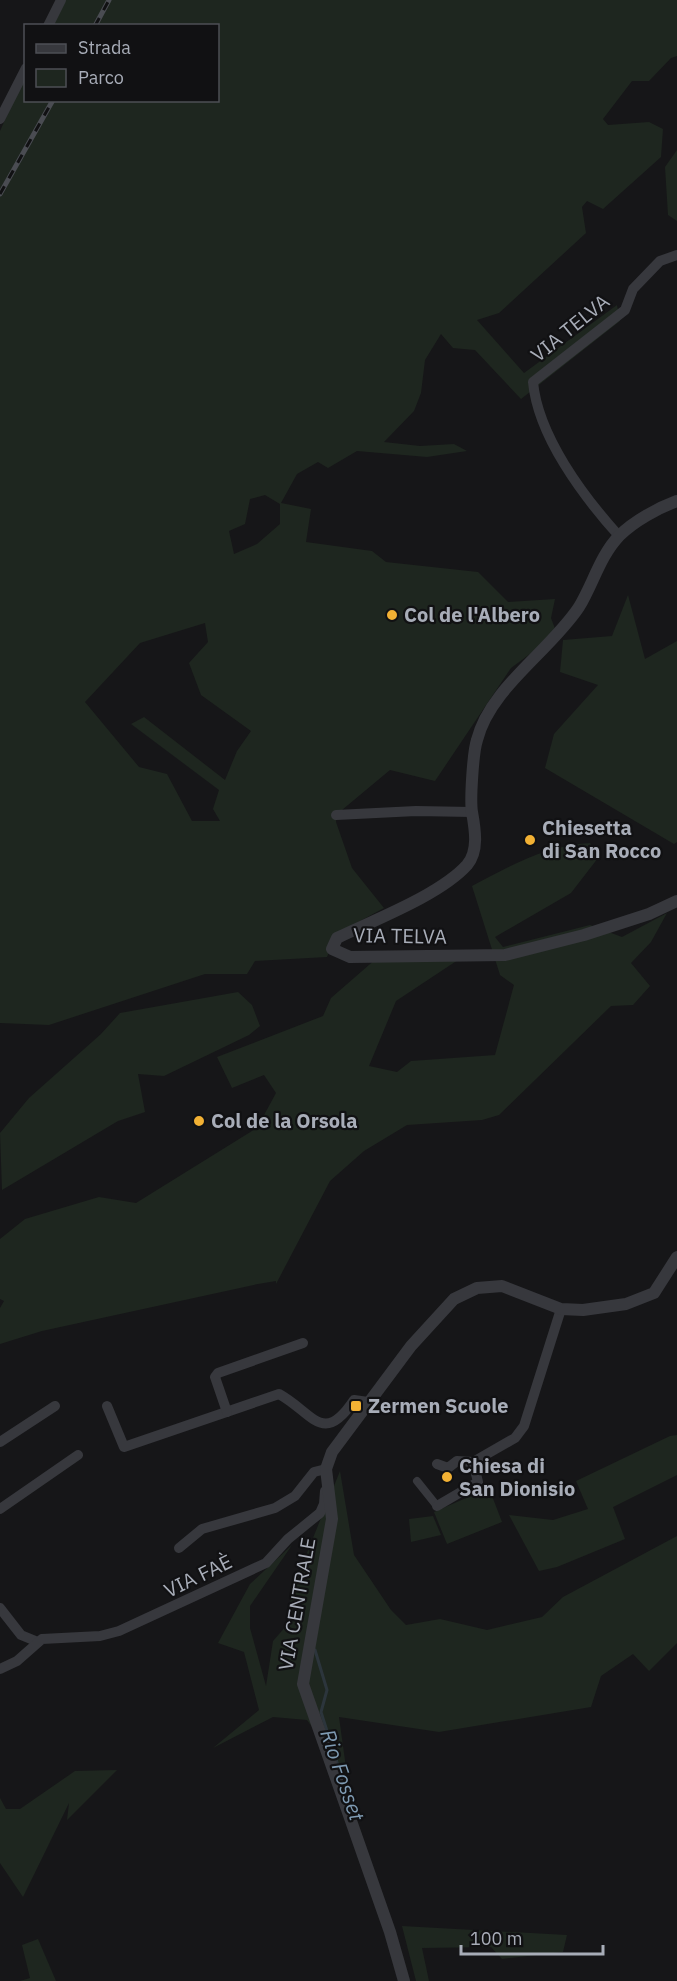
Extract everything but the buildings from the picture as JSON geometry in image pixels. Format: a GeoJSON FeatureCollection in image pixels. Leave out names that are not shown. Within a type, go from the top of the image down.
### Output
{"type":"FeatureCollection","features":[{"type":"Feature","properties":{"kind":"street"},"geometry":{"type":"LineString","coordinates":[[49,24],[61,0]]}},
{"type":"Feature","properties":{"kind":"street"},"geometry":{"type":"LineString","coordinates":[[0,119],[24,72]]}},
{"type":"Feature","properties":{"kind":"street","name":"VIA TELVA"},"geometry":{"type":"LineString","coordinates":[[619,536],[579,484],[544,430],[535,404],[533,382],[625,310],[633,289],[660,261],[677,255]]}},
{"type":"Feature","properties":{"kind":"street","name":"VIA TELVA"},"geometry":{"type":"LineString","coordinates":[[677,501],[661,507],[619,536],[602,560],[578,608],[513,681],[482,722],[476,742],[472,812],[474,850],[468,864],[423,897],[337,938],[332,949],[350,957],[505,956],[584,935],[650,914],[677,901]]}},
{"type":"Feature","properties":{"kind":"street"},"geometry":{"type":"LineString","coordinates":[[336,814],[382,811],[472,812]]}},
{"type":"Feature","properties":{"kind":"street"},"geometry":{"type":"LineString","coordinates":[[179,1548],[202,1529],[275,1508],[295,1496],[314,1472],[327,1475],[332,1452],[368,1402],[411,1346],[454,1299],[477,1288],[502,1286],[561,1309],[583,1310],[626,1304],[654,1293],[677,1257]]}},
{"type":"Feature","properties":{"kind":"street"},"geometry":{"type":"LineString","coordinates":[[437,1464],[447,1468],[457,1461],[473,1462],[515,1438],[524,1426],[561,1309]]}},
{"type":"Feature","properties":{"kind":"street"},"geometry":{"type":"LineString","coordinates":[[227,1412],[215,1377],[218,1373],[303,1343]]}},
{"type":"Feature","properties":{"kind":"street"},"geometry":{"type":"LineString","coordinates":[[107,1406],[124,1447],[279,1394],[292,1401],[314,1422],[328,1424],[343,1417],[354,1400],[368,1402]]}},
{"type":"Feature","properties":{"kind":"street"},"geometry":{"type":"LineString","coordinates":[[0,1442],[55,1406]]}},
{"type":"Feature","properties":{"kind":"street"},"geometry":{"type":"LineString","coordinates":[[0,1509],[78,1455]]}},
{"type":"Feature","properties":{"kind":"street"},"geometry":{"type":"LineString","coordinates":[[417,1481],[437,1506],[478,1482],[473,1462]]}},
{"type":"Feature","properties":{"kind":"street","name":"VIA FAÈ"},"geometry":{"type":"LineString","coordinates":[[36,1643],[50,1637],[100,1636],[119,1631],[266,1563],[288,1539],[320,1513],[325,1497],[324,1483],[327,1475]]}},
{"type":"Feature","properties":{"kind":"street","name":"VIA CENTRALE"},"geometry":{"type":"LineString","coordinates":[[327,1475],[332,1520],[303,1684],[405,1981]]}},
{"type":"Feature","properties":{"kind":"street"},"geometry":{"type":"LineString","coordinates":[[0,1608],[21,1635],[36,1643],[17,1661],[0,1669]]}},
{"type":"Feature","properties":{"kind":"green space"},"geometry":{"type":"Polygon","coordinates":[[[59,0],[677,0],[677,56],[671,58],[649,81],[632,81],[603,119],[608,125],[649,122],[663,129],[661,157],[603,209],[587,201],[582,207],[586,233],[499,313],[477,320],[524,373],[617,305],[620,321],[521,399],[475,350],[453,348],[441,334],[425,360],[421,393],[414,411],[384,442],[420,446],[454,444],[467,451],[427,457],[357,451],[328,468],[318,462],[297,474],[281,503],[311,509],[306,542],[372,551],[386,562],[478,572],[508,602],[555,599],[551,618],[557,634],[511,668],[435,781],[390,770],[336,815],[336,822],[352,868],[384,908],[336,934],[327,957],[255,961],[247,974],[205,974],[49,1025],[0,1023],[0,131],[24,77],[24,102],[219,102],[219,24],[48,24],[59,0]],[[265,495],[250,499],[245,524],[229,531],[234,554],[257,544],[280,524],[280,504],[265,495]],[[205,623],[140,643],[85,702],[139,767],[167,774],[192,821],[220,821],[213,809],[219,790],[131,724],[144,717],[225,780],[237,751],[251,731],[201,695],[189,663],[208,642],[205,623]]]}},
{"type":"Feature","properties":{"kind":"green space"},"geometry":{"type":"Polygon","coordinates":[[[677,150],[677,221],[668,215],[665,167],[677,150]]]}},
{"type":"Feature","properties":{"kind":"green space"},"geometry":{"type":"Polygon","coordinates":[[[628,595],[645,659],[677,641],[677,842],[674,844],[545,768],[554,734],[598,685],[560,672],[563,640],[612,636],[628,595]]]}},
{"type":"Feature","properties":{"kind":"green space"},"geometry":{"type":"Polygon","coordinates":[[[590,843],[598,858],[571,893],[495,937],[503,947],[590,925],[622,937],[667,913],[651,942],[631,963],[650,986],[633,1005],[611,1006],[499,1115],[482,1120],[407,1125],[364,1151],[330,1181],[276,1284],[276,1281],[258,1284],[42,1331],[0,1344],[0,1308],[4,1301],[0,1299],[0,1239],[25,1219],[99,1197],[136,1203],[257,1128],[276,1093],[264,1075],[232,1088],[217,1057],[323,1016],[331,998],[377,958],[464,956],[396,1001],[369,1066],[397,1072],[411,1061],[495,1055],[514,985],[500,975],[472,886],[543,852],[590,843]]]}},
{"type":"Feature","properties":{"kind":"green space"},"geometry":{"type":"Polygon","coordinates":[[[238,992],[252,1005],[260,1026],[249,1035],[164,1076],[138,1074],[145,1112],[118,1121],[2,1190],[0,1133],[29,1098],[101,1034],[120,1013],[238,992]]]}},
{"type":"Feature","properties":{"kind":"green space"},"geometry":{"type":"Polygon","coordinates":[[[677,1435],[677,1475],[613,1507],[625,1539],[557,1567],[539,1571],[509,1515],[553,1520],[588,1509],[576,1481],[670,1436],[677,1435]]]}},
{"type":"Feature","properties":{"kind":"green space"},"geometry":{"type":"Polygon","coordinates":[[[340,1471],[354,1555],[391,1610],[406,1625],[440,1619],[487,1630],[542,1617],[563,1597],[677,1536],[677,1643],[649,1671],[633,1654],[601,1676],[591,1707],[439,1732],[339,1717],[347,1775],[307,1720],[273,1717],[213,1748],[259,1710],[244,1652],[218,1643],[250,1584],[292,1545],[250,1606],[250,1628],[266,1686],[273,1641],[287,1625],[292,1590],[340,1471]]]}},
{"type":"Feature","properties":{"kind":"green space"},"geometry":{"type":"Polygon","coordinates":[[[489,1488],[502,1522],[447,1544],[434,1512],[489,1488]]]}},
{"type":"Feature","properties":{"kind":"green space"},"geometry":{"type":"Polygon","coordinates":[[[433,1516],[441,1535],[411,1542],[409,1519],[433,1516]]]}},
{"type":"Feature","properties":{"kind":"green space"},"geometry":{"type":"Polygon","coordinates":[[[117,1770],[67,1820],[69,1803],[23,1897],[0,1863],[0,1798],[6,1809],[20,1809],[75,1771],[117,1770]]]}},
{"type":"Feature","properties":{"kind":"green space"},"geometry":{"type":"Polygon","coordinates":[[[402,1926],[567,1935],[563,1952],[502,1959],[491,1947],[422,1948],[429,1981],[416,1981],[402,1926]]]}},
{"type":"Feature","properties":{"kind":"green space"},"geometry":{"type":"Polygon","coordinates":[[[38,1939],[56,1981],[20,1981],[30,1978],[22,1945],[38,1939]]]}},
{"type":"Feature","properties":{"kind":"waterway","name":"Rio Fosset"},"geometry":{"type":"LineString","coordinates":[[315,1650],[327,1690],[321,1712],[340,1772]]}},
{"type":"Feature","properties":{"kind":"railway"},"geometry":{"type":"LineString","coordinates":[[96,24],[109,0]]}},
{"type":"Feature","properties":{"kind":"railway"},"geometry":{"type":"LineString","coordinates":[[0,194],[52,102]]}},
{"type":"Feature","properties":{"kind":"place","name":"Col de l'Albero"},"geometry":{"type":"Point","coordinates":[392,615]}},
{"type":"Feature","properties":{"kind":"place","name":"Chiesetta di San Rocco"},"geometry":{"type":"Point","coordinates":[530,840]}},
{"type":"Feature","properties":{"kind":"place","name":"Col de la Orsola"},"geometry":{"type":"Point","coordinates":[199,1121]}},
{"type":"Feature","properties":{"kind":"place","name":"Zermen Scuole"},"geometry":{"type":"Point","coordinates":[356,1406]}},
{"type":"Feature","properties":{"kind":"place","name":"Chiesa di San Dionisio"},"geometry":{"type":"Point","coordinates":[447,1477]}}]}
